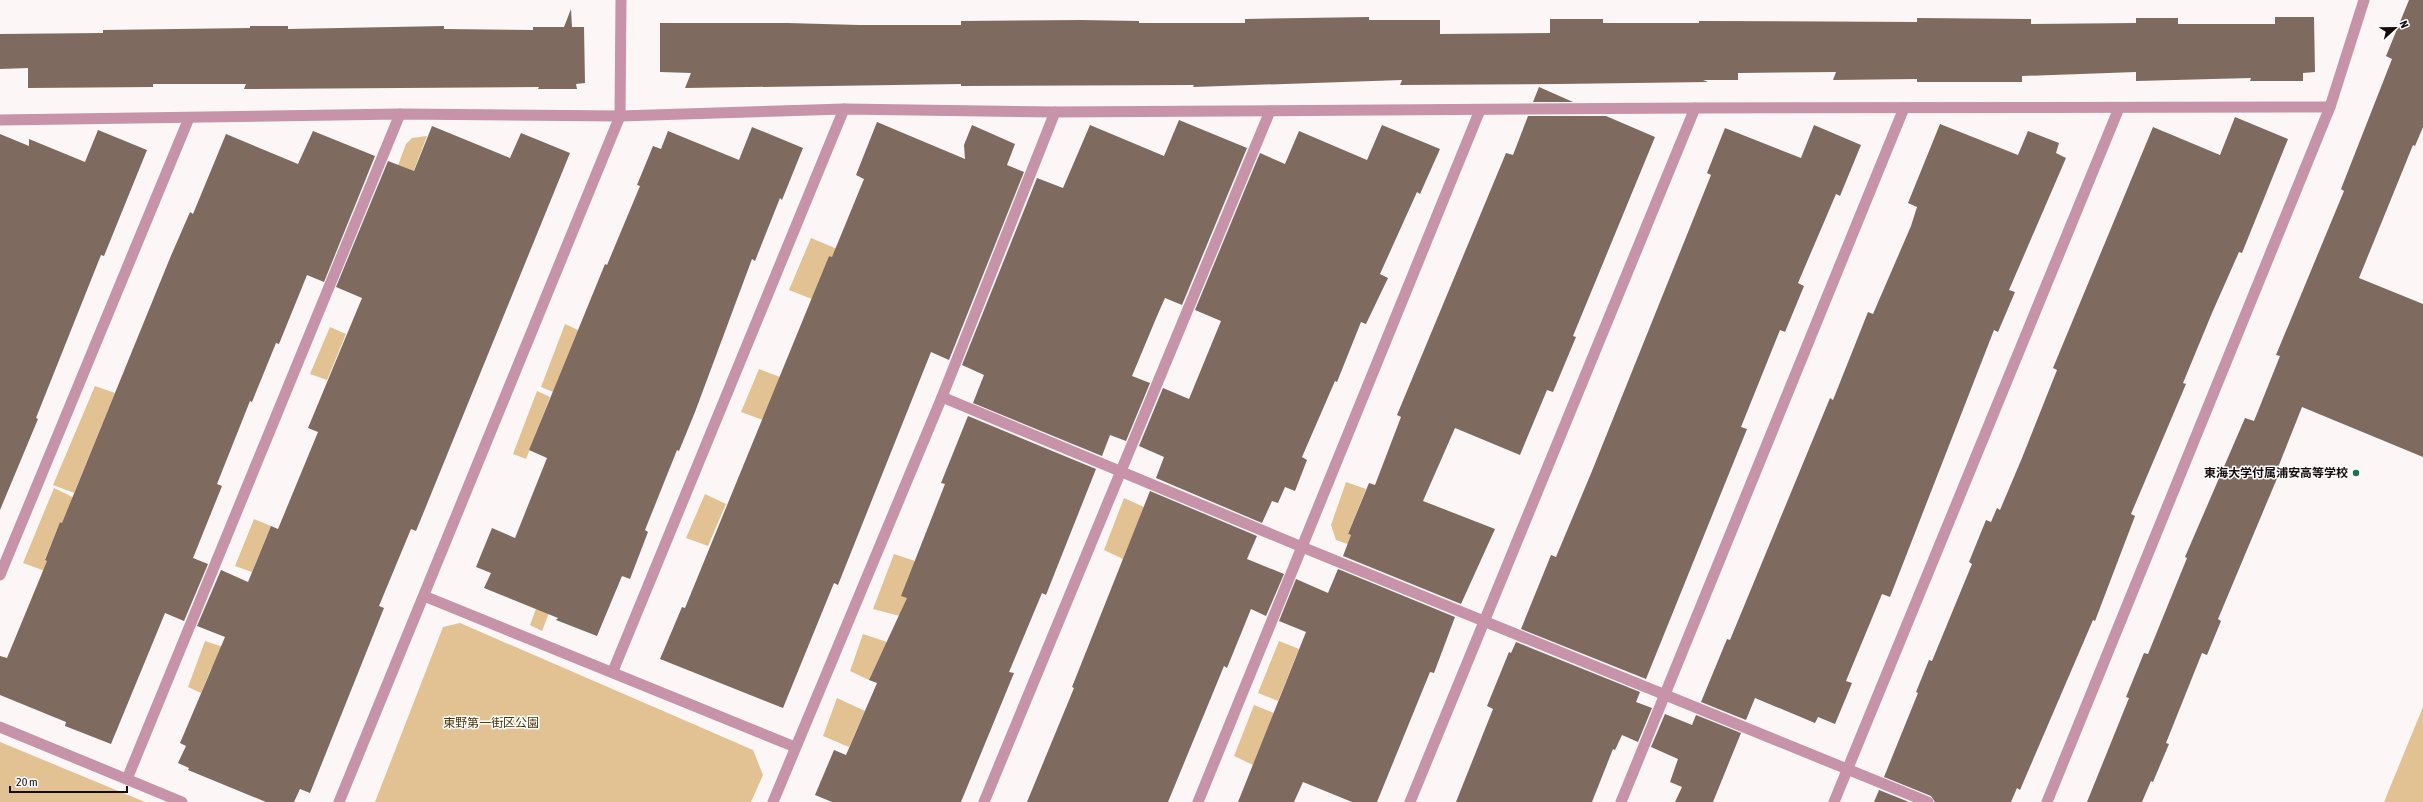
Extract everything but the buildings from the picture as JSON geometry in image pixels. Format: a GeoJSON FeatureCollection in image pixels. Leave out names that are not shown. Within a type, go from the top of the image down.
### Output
{"type":"FeatureCollection","features":[{"type":"Feature","properties":{"kind":"street"},"geometry":{"type":"LineString","coordinates":[[339,802],[620,116],[621,0]]}},
{"type":"Feature","properties":{"kind":"street"},"geometry":{"type":"LineString","coordinates":[[2047,802],[2330,107],[2364,0]]}},
{"type":"Feature","properties":{"kind":"street"},"geometry":{"type":"LineString","coordinates":[[0,120],[400,114],[620,116],[844,109],[1055,112],[1695,108],[2330,107]]}},
{"type":"Feature","properties":{"kind":"street"},"geometry":{"type":"LineString","coordinates":[[1410,802],[1695,108]]}},
{"type":"Feature","properties":{"kind":"street"},"geometry":{"type":"LineString","coordinates":[[1621,802],[1904,108]]}},
{"type":"Feature","properties":{"kind":"street"},"geometry":{"type":"LineString","coordinates":[[1834,802],[2119,108]]}},
{"type":"Feature","properties":{"kind":"street"},"geometry":{"type":"LineString","coordinates":[[613,671],[844,109]]}},
{"type":"Feature","properties":{"kind":"street"},"geometry":{"type":"LineString","coordinates":[[1198,802],[1480,110]]}},
{"type":"Feature","properties":{"kind":"street"},"geometry":{"type":"LineString","coordinates":[[984,802],[1119,470],[1270,111]]}},
{"type":"Feature","properties":{"kind":"street"},"geometry":{"type":"LineString","coordinates":[[773,802],[942,397],[1055,112]]}},
{"type":"Feature","properties":{"kind":"street"},"geometry":{"type":"LineString","coordinates":[[127,779],[400,114]]}},
{"type":"Feature","properties":{"kind":"street"},"geometry":{"type":"LineString","coordinates":[[0,575],[189,118]]}},
{"type":"Feature","properties":{"kind":"street"},"geometry":{"type":"LineString","coordinates":[[942,397],[1302,547],[1485,620],[1928,802]]}},
{"type":"Feature","properties":{"kind":"street"},"geometry":{"type":"LineString","coordinates":[[424,596],[613,671],[795,747]]}},
{"type":"Feature","properties":{"kind":"street"},"geometry":{"type":"LineString","coordinates":[[0,727],[182,802]]}},
{"type":"Feature","properties":{"kind":"green space"},"geometry":{"type":"Polygon","coordinates":[[[427,136],[409,183],[373,233],[406,144],[412,138],[427,136]]]}},
{"type":"Feature","properties":{"kind":"green space"},"geometry":{"type":"Polygon","coordinates":[[[811,238],[849,254],[845,263],[829,256],[812,299],[789,290],[811,238]]]}},
{"type":"Feature","properties":{"kind":"green space"},"geometry":{"type":"Polygon","coordinates":[[[565,324],[578,330],[553,392],[541,387],[565,324]]]}},
{"type":"Feature","properties":{"kind":"green space"},"geometry":{"type":"Polygon","coordinates":[[[330,327],[346,334],[327,380],[310,374],[330,327]]]}},
{"type":"Feature","properties":{"kind":"green space"},"geometry":{"type":"Polygon","coordinates":[[[759,369],[780,377],[763,420],[741,412],[759,369]]]}},
{"type":"Feature","properties":{"kind":"green space"},"geometry":{"type":"Polygon","coordinates":[[[95,386],[115,393],[74,493],[53,485],[95,386]]]}},
{"type":"Feature","properties":{"kind":"green space"},"geometry":{"type":"Polygon","coordinates":[[[537,391],[550,397],[526,459],[513,454],[537,391]]]}},
{"type":"Feature","properties":{"kind":"green space"},"geometry":{"type":"Polygon","coordinates":[[[1346,482],[1366,489],[1348,534],[1391,552],[1379,555],[1336,540],[1331,525],[1346,482]]]}},
{"type":"Feature","properties":{"kind":"green space"},"geometry":{"type":"Polygon","coordinates":[[[54,488],[89,505],[79,530],[60,522],[45,559],[69,570],[67,579],[23,563],[54,488]]]}},
{"type":"Feature","properties":{"kind":"green space"},"geometry":{"type":"Polygon","coordinates":[[[705,494],[726,504],[708,546],[686,538],[705,494]]]}},
{"type":"Feature","properties":{"kind":"green space"},"geometry":{"type":"Polygon","coordinates":[[[1124,498],[1144,507],[1123,559],[1104,550],[1124,498]]]}},
{"type":"Feature","properties":{"kind":"green space"},"geometry":{"type":"Polygon","coordinates":[[[254,519],[271,526],[252,572],[235,566],[254,519]]]}},
{"type":"Feature","properties":{"kind":"green space"},"geometry":{"type":"Polygon","coordinates":[[[894,554],[915,561],[907,598],[900,616],[873,609],[894,554]]]}},
{"type":"Feature","properties":{"kind":"green space"},"geometry":{"type":"Polygon","coordinates":[[[553,563],[566,569],[542,631],[530,625],[553,563]]]}},
{"type":"Feature","properties":{"kind":"green space","name":"東野第一街区公園"},"geometry":{"type":"Polygon","coordinates":[[[460,623],[753,750],[763,775],[751,802],[375,802],[443,627],[460,623]]]}},
{"type":"Feature","properties":{"kind":"green space"},"geometry":{"type":"Polygon","coordinates":[[[863,634],[887,642],[869,680],[850,671],[863,634]]]}},
{"type":"Feature","properties":{"kind":"green space"},"geometry":{"type":"Polygon","coordinates":[[[205,641],[229,649],[211,669],[201,693],[188,687],[205,641]]]}},
{"type":"Feature","properties":{"kind":"green space"},"geometry":{"type":"Polygon","coordinates":[[[1279,641],[1299,649],[1278,701],[1258,693],[1279,641]]]}},
{"type":"Feature","properties":{"kind":"green space"},"geometry":{"type":"Polygon","coordinates":[[[837,698],[865,711],[849,747],[823,736],[837,698]]]}},
{"type":"Feature","properties":{"kind":"green space"},"geometry":{"type":"Polygon","coordinates":[[[1254,705],[1274,713],[1253,765],[1234,756],[1254,705]]]}},
{"type":"Feature","properties":{"kind":"green space"},"geometry":{"type":"Polygon","coordinates":[[[2423,707],[2423,802],[2384,802],[2423,707]]]}},
{"type":"Feature","properties":{"kind":"green space"},"geometry":{"type":"Polygon","coordinates":[[[0,742],[145,802],[0,802],[0,742]]]}},
{"type":"Feature","properties":{"kind":"place","name":"東海大学付属浦安高等学校"},"geometry":{"type":"Point","coordinates":[2356,473]}}]}
